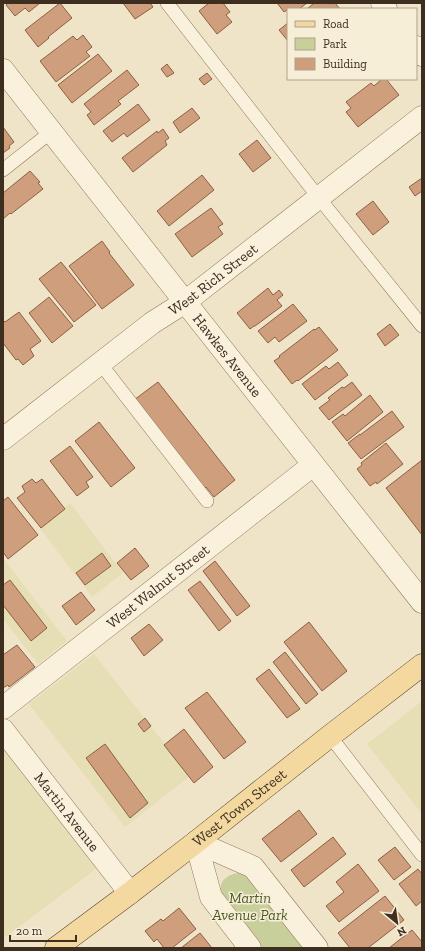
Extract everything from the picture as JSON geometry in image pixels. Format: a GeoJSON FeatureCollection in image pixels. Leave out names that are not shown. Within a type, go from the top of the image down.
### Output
{"type":"FeatureCollection","features":[{"type":"Feature","properties":{"kind":"main road","name":"West Town Street"},"geometry":{"type":"LineString","coordinates":[[64,946],[422,665]]}},
{"type":"Feature","properties":{"kind":"street","name":"Hawkes Avenue"},"geometry":{"type":"LineString","coordinates":[[3,70],[422,602]]}},
{"type":"Feature","properties":{"kind":"street","name":"West Rich Street"},"geometry":{"type":"LineString","coordinates":[[3,439],[152,323],[185,302],[422,117]]}},
{"type":"Feature","properties":{"kind":"street","name":"West Walnut Street"},"geometry":{"type":"LineString","coordinates":[[3,708],[314,465]]}},
{"type":"Feature","properties":{"kind":"street","name":"Martin Avenue"},"geometry":{"type":"LineString","coordinates":[[3,730],[130,893]]}},
{"type":"Feature","properties":{"kind":"street"},"geometry":{"type":"LineString","coordinates":[[196,842],[211,897],[250,948]]}},
{"type":"Feature","properties":{"kind":"street"},"geometry":{"type":"LineString","coordinates":[[196,842],[254,867],[317,948]]}},
{"type":"Feature","properties":{"kind":"lane"},"geometry":{"type":"LineString","coordinates":[[167,3],[318,198],[422,326]]}},
{"type":"Feature","properties":{"kind":"lane"},"geometry":{"type":"LineString","coordinates":[[3,170],[52,132]]}},
{"type":"Feature","properties":{"kind":"lane"},"geometry":{"type":"LineString","coordinates":[[100,363],[207,501]]}},
{"type":"Feature","properties":{"kind":"lane"},"geometry":{"type":"LineString","coordinates":[[330,736],[422,855]]}},
{"type":"Feature","properties":{"kind":"shaded area"},"geometry":{"type":"Polygon","coordinates":[[[70,503],[123,573],[92,597],[39,527],[70,503]]]}},
{"type":"Feature","properties":{"kind":"shaded area"},"geometry":{"type":"Polygon","coordinates":[[[3,558],[67,641],[38,664],[3,619],[3,558]]]}},
{"type":"Feature","properties":{"kind":"shaded area"},"geometry":{"type":"Polygon","coordinates":[[[94,654],[190,776],[125,827],[29,704],[94,654]]]}},
{"type":"Feature","properties":{"kind":"shaded area"},"geometry":{"type":"Polygon","coordinates":[[[422,701],[422,814],[367,744],[422,701]]]}},
{"type":"Feature","properties":{"kind":"shaded area"},"geometry":{"type":"Polygon","coordinates":[[[3,744],[97,868],[4,938],[3,938],[3,744]]]}},
{"type":"Feature","properties":{"kind":"green space","name":"Martin Avenue Park"},"geometry":{"type":"Polygon","coordinates":[[[237,873],[244,874],[304,948],[262,948],[224,899],[222,894],[222,882],[228,876],[237,873]]]}},
{"type":"Feature","properties":{"kind":"building"},"geometry":{"type":"Polygon","coordinates":[[[8,3],[40,3],[29,12],[25,8],[15,16],[6,5],[8,3]]]}},
{"type":"Feature","properties":{"kind":"building"},"geometry":{"type":"Polygon","coordinates":[[[60,3],[72,18],[38,47],[25,30],[60,3]]]}},
{"type":"Feature","properties":{"kind":"building"},"geometry":{"type":"Polygon","coordinates":[[[123,3],[150,3],[153,7],[135,19],[123,3]]]}},
{"type":"Feature","properties":{"kind":"building"},"geometry":{"type":"Polygon","coordinates":[[[209,3],[223,3],[230,12],[226,15],[232,22],[217,34],[199,11],[209,3]]]}},
{"type":"Feature","properties":{"kind":"building"},"geometry":{"type":"Polygon","coordinates":[[[277,3],[307,3],[300,8],[287,8],[284,12],[277,3]]]}},
{"type":"Feature","properties":{"kind":"building"},"geometry":{"type":"Polygon","coordinates":[[[314,3],[335,3],[339,8],[308,8],[314,3]]]}},
{"type":"Feature","properties":{"kind":"building"},"geometry":{"type":"Polygon","coordinates":[[[287,24],[287,40],[279,30],[287,24]]]}},
{"type":"Feature","properties":{"kind":"building"},"geometry":{"type":"Polygon","coordinates":[[[83,35],[92,47],[86,52],[90,56],[56,82],[40,61],[73,36],[77,40],[83,35]]]}},
{"type":"Feature","properties":{"kind":"building"},"geometry":{"type":"Polygon","coordinates":[[[98,54],[112,71],[72,103],[58,85],[98,54]]]}},
{"type":"Feature","properties":{"kind":"building"},"geometry":{"type":"Polygon","coordinates":[[[167,64],[174,73],[167,77],[161,69],[167,64]]]}},
{"type":"Feature","properties":{"kind":"building"},"geometry":{"type":"Polygon","coordinates":[[[127,70],[139,85],[118,101],[121,104],[94,125],[87,115],[91,112],[84,104],[127,70]]]}},
{"type":"Feature","properties":{"kind":"building"},"geometry":{"type":"Polygon","coordinates":[[[207,73],[212,79],[204,85],[199,79],[207,73]]]}},
{"type":"Feature","properties":{"kind":"building"},"geometry":{"type":"Polygon","coordinates":[[[381,80],[387,80],[399,95],[358,127],[346,112],[351,108],[346,102],[371,83],[374,86],[381,80]]]}},
{"type":"Feature","properties":{"kind":"building"},"geometry":{"type":"Polygon","coordinates":[[[138,104],[150,120],[127,137],[124,133],[112,142],[103,131],[138,104]]]}},
{"type":"Feature","properties":{"kind":"building"},"geometry":{"type":"Polygon","coordinates":[[[192,108],[200,118],[180,133],[173,122],[192,108]]]}},
{"type":"Feature","properties":{"kind":"building"},"geometry":{"type":"Polygon","coordinates":[[[3,127],[14,142],[9,146],[10,148],[3,153],[3,127]]]}},
{"type":"Feature","properties":{"kind":"building"},"geometry":{"type":"Polygon","coordinates":[[[163,129],[169,138],[165,141],[167,145],[133,172],[122,158],[157,131],[158,133],[163,129]]]}},
{"type":"Feature","properties":{"kind":"building"},"geometry":{"type":"Polygon","coordinates":[[[257,140],[271,158],[253,172],[239,154],[257,140]]]}},
{"type":"Feature","properties":{"kind":"building"},"geometry":{"type":"Polygon","coordinates":[[[30,171],[40,182],[38,183],[43,189],[3,219],[3,193],[30,171]]]}},
{"type":"Feature","properties":{"kind":"building"},"geometry":{"type":"Polygon","coordinates":[[[202,175],[214,190],[169,226],[157,211],[202,175]]]}},
{"type":"Feature","properties":{"kind":"building"},"geometry":{"type":"Polygon","coordinates":[[[422,178],[422,191],[415,196],[409,187],[422,178]]]}},
{"type":"Feature","properties":{"kind":"building"},"geometry":{"type":"Polygon","coordinates":[[[373,201],[389,222],[373,235],[356,214],[373,201]]]}},
{"type":"Feature","properties":{"kind":"building"},"geometry":{"type":"Polygon","coordinates":[[[211,208],[223,224],[218,227],[223,234],[192,257],[175,234],[211,208]]]}},
{"type":"Feature","properties":{"kind":"building"},"geometry":{"type":"Polygon","coordinates":[[[102,241],[110,252],[109,253],[134,285],[102,309],[69,266],[102,241]]]}},
{"type":"Feature","properties":{"kind":"building"},"geometry":{"type":"Polygon","coordinates":[[[61,262],[96,305],[74,322],[39,279],[61,262]]]}},
{"type":"Feature","properties":{"kind":"building"},"geometry":{"type":"Polygon","coordinates":[[[268,288],[273,295],[279,290],[283,295],[277,300],[282,306],[250,329],[237,313],[268,288]]]}},
{"type":"Feature","properties":{"kind":"building"},"geometry":{"type":"Polygon","coordinates":[[[49,297],[73,326],[52,343],[29,313],[49,297]]]}},
{"type":"Feature","properties":{"kind":"building"},"geometry":{"type":"Polygon","coordinates":[[[293,304],[307,321],[279,342],[275,337],[268,343],[258,331],[293,304]]]}},
{"type":"Feature","properties":{"kind":"building"},"geometry":{"type":"Polygon","coordinates":[[[19,312],[41,341],[30,349],[34,356],[23,365],[18,359],[16,360],[3,343],[3,320],[5,322],[19,312]]]}},
{"type":"Feature","properties":{"kind":"building"},"geometry":{"type":"Polygon","coordinates":[[[390,324],[399,335],[385,346],[377,334],[390,324]]]}},
{"type":"Feature","properties":{"kind":"building"},"geometry":{"type":"Polygon","coordinates":[[[319,327],[338,350],[292,384],[274,361],[314,329],[315,330],[319,327]]]}},
{"type":"Feature","properties":{"kind":"building"},"geometry":{"type":"Polygon","coordinates":[[[338,362],[348,375],[315,400],[302,384],[326,366],[329,369],[338,362]]]}},
{"type":"Feature","properties":{"kind":"building"},"geometry":{"type":"Polygon","coordinates":[[[158,382],[235,480],[214,497],[206,487],[204,489],[134,400],[158,382]]]}},
{"type":"Feature","properties":{"kind":"building"},"geometry":{"type":"Polygon","coordinates":[[[352,382],[362,395],[329,420],[319,408],[330,400],[328,398],[342,387],[344,388],[352,382]]]}},
{"type":"Feature","properties":{"kind":"building"},"geometry":{"type":"Polygon","coordinates":[[[370,395],[383,412],[347,441],[332,422],[343,414],[345,416],[370,395]]]}},
{"type":"Feature","properties":{"kind":"building"},"geometry":{"type":"Polygon","coordinates":[[[392,411],[404,427],[361,459],[348,443],[392,411]]]}},
{"type":"Feature","properties":{"kind":"building"},"geometry":{"type":"Polygon","coordinates":[[[99,422],[135,468],[111,487],[75,441],[99,422]]]}},
{"type":"Feature","properties":{"kind":"building"},"geometry":{"type":"Polygon","coordinates":[[[386,443],[403,464],[377,484],[376,482],[370,486],[357,469],[362,465],[361,463],[386,443]]]}},
{"type":"Feature","properties":{"kind":"building"},"geometry":{"type":"Polygon","coordinates":[[[70,446],[93,477],[86,482],[89,487],[77,496],[50,461],[70,446]]]}},
{"type":"Feature","properties":{"kind":"building"},"geometry":{"type":"Polygon","coordinates":[[[422,460],[422,535],[386,488],[422,460]]]}},
{"type":"Feature","properties":{"kind":"building"},"geometry":{"type":"Polygon","coordinates":[[[32,479],[36,483],[42,479],[65,509],[41,528],[17,498],[25,492],[22,486],[32,479]]]}},
{"type":"Feature","properties":{"kind":"building"},"geometry":{"type":"Polygon","coordinates":[[[8,497],[38,535],[8,559],[3,552],[3,501],[8,497]]]}},
{"type":"Feature","properties":{"kind":"building"},"geometry":{"type":"Polygon","coordinates":[[[135,548],[149,566],[131,580],[117,563],[135,548]]]}},
{"type":"Feature","properties":{"kind":"building"},"geometry":{"type":"Polygon","coordinates":[[[102,553],[111,566],[85,585],[76,573],[102,553]]]}},
{"type":"Feature","properties":{"kind":"building"},"geometry":{"type":"Polygon","coordinates":[[[215,561],[250,606],[237,616],[203,571],[215,561]]]}},
{"type":"Feature","properties":{"kind":"building"},"geometry":{"type":"Polygon","coordinates":[[[10,580],[47,628],[31,641],[3,605],[3,585],[10,580]]]}},
{"type":"Feature","properties":{"kind":"building"},"geometry":{"type":"Polygon","coordinates":[[[200,581],[231,621],[219,631],[188,590],[200,581]]]}},
{"type":"Feature","properties":{"kind":"building"},"geometry":{"type":"Polygon","coordinates":[[[81,592],[95,610],[76,625],[62,606],[81,592]]]}},
{"type":"Feature","properties":{"kind":"building"},"geometry":{"type":"Polygon","coordinates":[[[309,622],[347,671],[322,691],[284,642],[309,622]]]}},
{"type":"Feature","properties":{"kind":"building"},"geometry":{"type":"Polygon","coordinates":[[[149,624],[163,640],[144,656],[131,638],[149,624]]]}},
{"type":"Feature","properties":{"kind":"building"},"geometry":{"type":"Polygon","coordinates":[[[17,645],[35,667],[9,687],[8,685],[3,688],[3,655],[17,645]]]}},
{"type":"Feature","properties":{"kind":"building"},"geometry":{"type":"Polygon","coordinates":[[[285,652],[318,694],[306,704],[273,662],[285,652]]]}},
{"type":"Feature","properties":{"kind":"building"},"geometry":{"type":"Polygon","coordinates":[[[269,669],[300,709],[287,718],[256,679],[269,669]]]}},
{"type":"Feature","properties":{"kind":"building"},"geometry":{"type":"Polygon","coordinates":[[[207,692],[246,742],[224,759],[185,708],[207,692]]]}},
{"type":"Feature","properties":{"kind":"building"},"geometry":{"type":"Polygon","coordinates":[[[145,718],[151,726],[144,732],[138,724],[145,718]]]}},
{"type":"Feature","properties":{"kind":"building"},"geometry":{"type":"Polygon","coordinates":[[[184,729],[213,767],[194,783],[164,745],[184,729]]]}},
{"type":"Feature","properties":{"kind":"building"},"geometry":{"type":"Polygon","coordinates":[[[105,744],[148,803],[130,818],[86,758],[105,744]]]}},
{"type":"Feature","properties":{"kind":"building"},"geometry":{"type":"Polygon","coordinates":[[[299,810],[317,834],[281,862],[262,839],[299,810]]]}},
{"type":"Feature","properties":{"kind":"building"},"geometry":{"type":"Polygon","coordinates":[[[333,837],[346,854],[304,887],[291,870],[333,837]]]}},
{"type":"Feature","properties":{"kind":"building"},"geometry":{"type":"Polygon","coordinates":[[[395,847],[411,867],[394,880],[378,860],[395,847]]]}},
{"type":"Feature","properties":{"kind":"building"},"geometry":{"type":"Polygon","coordinates":[[[358,864],[379,891],[339,922],[326,906],[344,892],[336,882],[358,864]]]}},
{"type":"Feature","properties":{"kind":"building"},"geometry":{"type":"Polygon","coordinates":[[[418,869],[422,874],[422,901],[416,906],[399,884],[418,869]]]}},
{"type":"Feature","properties":{"kind":"building"},"geometry":{"type":"Polygon","coordinates":[[[385,896],[404,920],[368,948],[350,948],[338,933],[385,896]]]}},
{"type":"Feature","properties":{"kind":"building"},"geometry":{"type":"Polygon","coordinates":[[[179,908],[196,929],[172,948],[164,948],[157,939],[154,942],[145,931],[161,919],[163,921],[179,908]]]}},
{"type":"Feature","properties":{"kind":"building"},"geometry":{"type":"Polygon","coordinates":[[[412,930],[422,942],[422,948],[389,948],[412,930]]]}},
{"type":"Feature","properties":{"kind":"building"},"geometry":{"type":"Polygon","coordinates":[[[200,933],[212,948],[181,948],[200,933]]]}}]}
